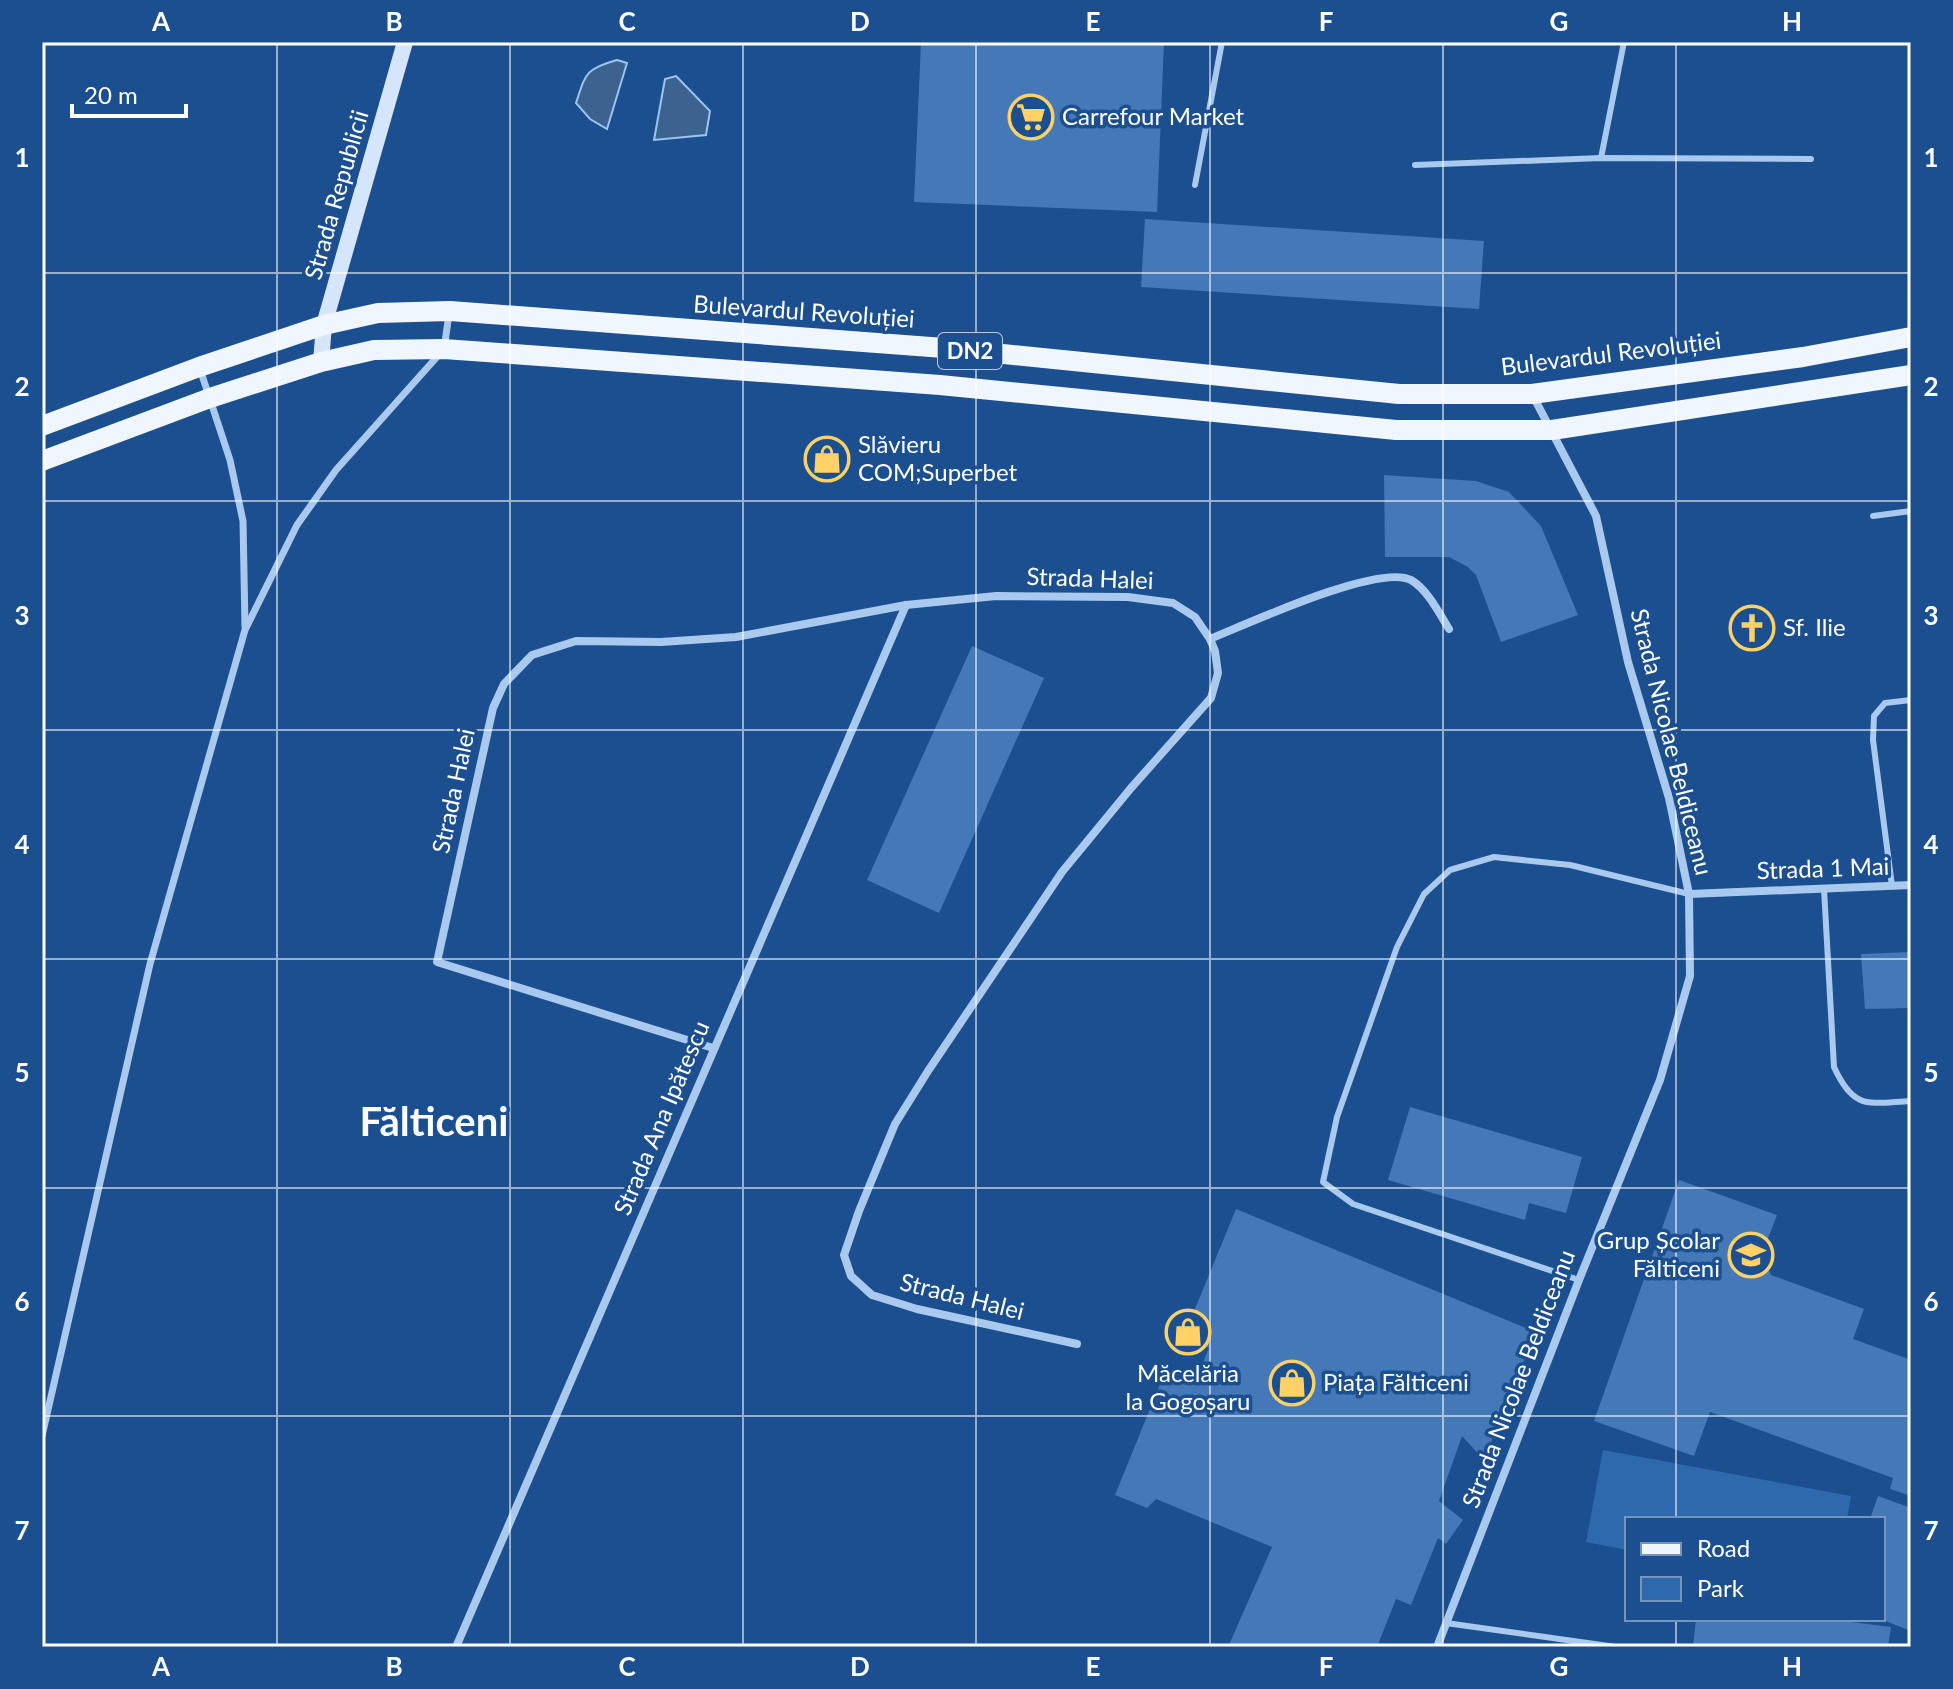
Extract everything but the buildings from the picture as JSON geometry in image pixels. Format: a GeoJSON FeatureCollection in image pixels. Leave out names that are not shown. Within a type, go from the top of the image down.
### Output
{"type":"FeatureCollection","features":[{"type":"Feature","properties":{"kind":"main road","name":"Strada Republicii"},"geometry":{"type":"LineString","coordinates":[[321,362],[324,325],[405,42]]}},
{"type":"Feature","properties":{"kind":"main road","name":"Bulevardul Revoluției"},"geometry":{"type":"LineString","coordinates":[[42,426],[199,367],[324,325],[378,313],[450,311],[944,348],[1399,394],[1532,394],[1803,357],[1911,337]]}},
{"type":"Feature","properties":{"kind":"main road","name":"DN2"},"geometry":{"type":"LineString","coordinates":[[42,461],[210,398],[321,362],[374,350],[444,349],[940,385],[1396,430],[1552,430],[1911,375]]}},
{"type":"Feature","properties":{"kind":"street"},"geometry":{"type":"LineString","coordinates":[[42,1436],[150,964],[245,630],[297,525],[336,470],[444,349],[450,311]]}},
{"type":"Feature","properties":{"kind":"street"},"geometry":{"type":"LineString","coordinates":[[199,367],[230,460],[243,521],[245,630]]}},
{"type":"Feature","properties":{"kind":"street","name":"Strada Nicolae Beldiceanu"},"geometry":{"type":"LineString","coordinates":[[1437,1647],[1660,1080],[1690,976],[1689,894],[1669,798],[1628,662],[1596,516],[1532,394]]}},
{"type":"Feature","properties":{"kind":"street"},"geometry":{"type":"LineString","coordinates":[[1210,639],[1351,584],[1386,576],[1410,580],[1434,605],[1449,629]]}},
{"type":"Feature","properties":{"kind":"street","name":"Strada Halei"},"geometry":{"type":"LineString","coordinates":[[713,1048],[437,962],[493,708],[504,684],[532,655],[576,641],[661,642],[736,637],[906,605],[996,596],[1128,597],[1173,603],[1195,617],[1210,639],[1218,673],[1211,698],[1062,872],[928,1071],[895,1124],[844,1255],[851,1276],[872,1295],[917,1309],[1077,1344]]}},
{"type":"Feature","properties":{"kind":"street","name":"Strada Ana Ipătescu"},"geometry":{"type":"LineString","coordinates":[[456,1647],[906,605]]}},
{"type":"Feature","properties":{"kind":"street","name":"Strada 1 Mai"},"geometry":{"type":"LineString","coordinates":[[1689,894],[1911,885]]}},
{"type":"Feature","properties":{"kind":"lane"},"geometry":{"type":"LineString","coordinates":[[1195,185],[1222,42]]}},
{"type":"Feature","properties":{"kind":"lane"},"geometry":{"type":"LineString","coordinates":[[1601,158],[1624,42]]}},
{"type":"Feature","properties":{"kind":"lane"},"geometry":{"type":"LineString","coordinates":[[1415,165],[1601,158],[1811,159]]}},
{"type":"Feature","properties":{"kind":"lane"},"geometry":{"type":"LineString","coordinates":[[1873,516],[1911,511]]}},
{"type":"Feature","properties":{"kind":"lane"},"geometry":{"type":"LineString","coordinates":[[1892,886],[1873,740],[1874,716],[1885,703],[1911,700]]}},
{"type":"Feature","properties":{"kind":"lane"},"geometry":{"type":"LineString","coordinates":[[1579,1280],[1353,1204],[1323,1182],[1337,1117],[1397,947],[1424,894],[1450,870],[1494,857],[1570,865],[1689,894]]}},
{"type":"Feature","properties":{"kind":"lane"},"geometry":{"type":"LineString","coordinates":[[1824,889],[1834,1067],[1844,1090],[1865,1103],[1911,1101]]}},
{"type":"Feature","properties":{"kind":"lane"},"geometry":{"type":"LineString","coordinates":[[1446,1623],[1616,1647]]}},
{"type":"Feature","properties":{"kind":"green space"},"geometry":{"type":"Polygon","coordinates":[[[1603,1450],[1851,1496],[1847,1517],[1625,1517],[1625,1550],[1586,1542],[1603,1450]]]}},
{"type":"Feature","properties":{"kind":"shaded area"},"geometry":{"type":"Polygon","coordinates":[[[617,60],[627,63],[607,129],[590,119],[576,103],[588,74],[598,66],[617,60]]]}},
{"type":"Feature","properties":{"kind":"shaded area"},"geometry":{"type":"Polygon","coordinates":[[[676,76],[710,111],[706,135],[654,140],[665,79],[676,76]]]}},
{"type":"Feature","properties":{"kind":"place","name":"Carrefour Market"},"geometry":{"type":"Point","coordinates":[1031,117]}},
{"type":"Feature","properties":{"kind":"place","name":"Slăvieru COM;Superbet"},"geometry":{"type":"Point","coordinates":[827,459]}},
{"type":"Feature","properties":{"kind":"place","name":"Sf. Ilie"},"geometry":{"type":"Point","coordinates":[1752,628]}},
{"type":"Feature","properties":{"kind":"place","name":"Grup Școlar Fălticeni"},"geometry":{"type":"Point","coordinates":[1751,1255]}},
{"type":"Feature","properties":{"kind":"place","name":"Măcelăria la Gogoșaru"},"geometry":{"type":"Point","coordinates":[1188,1332]}},
{"type":"Feature","properties":{"kind":"place","name":"Piața Fălticeni"},"geometry":{"type":"Point","coordinates":[1292,1383]}},
{"type":"Feature","properties":{"kind":"district","name":"Fălticeni"},"geometry":{"type":"Point","coordinates":[434,1122]}}]}
